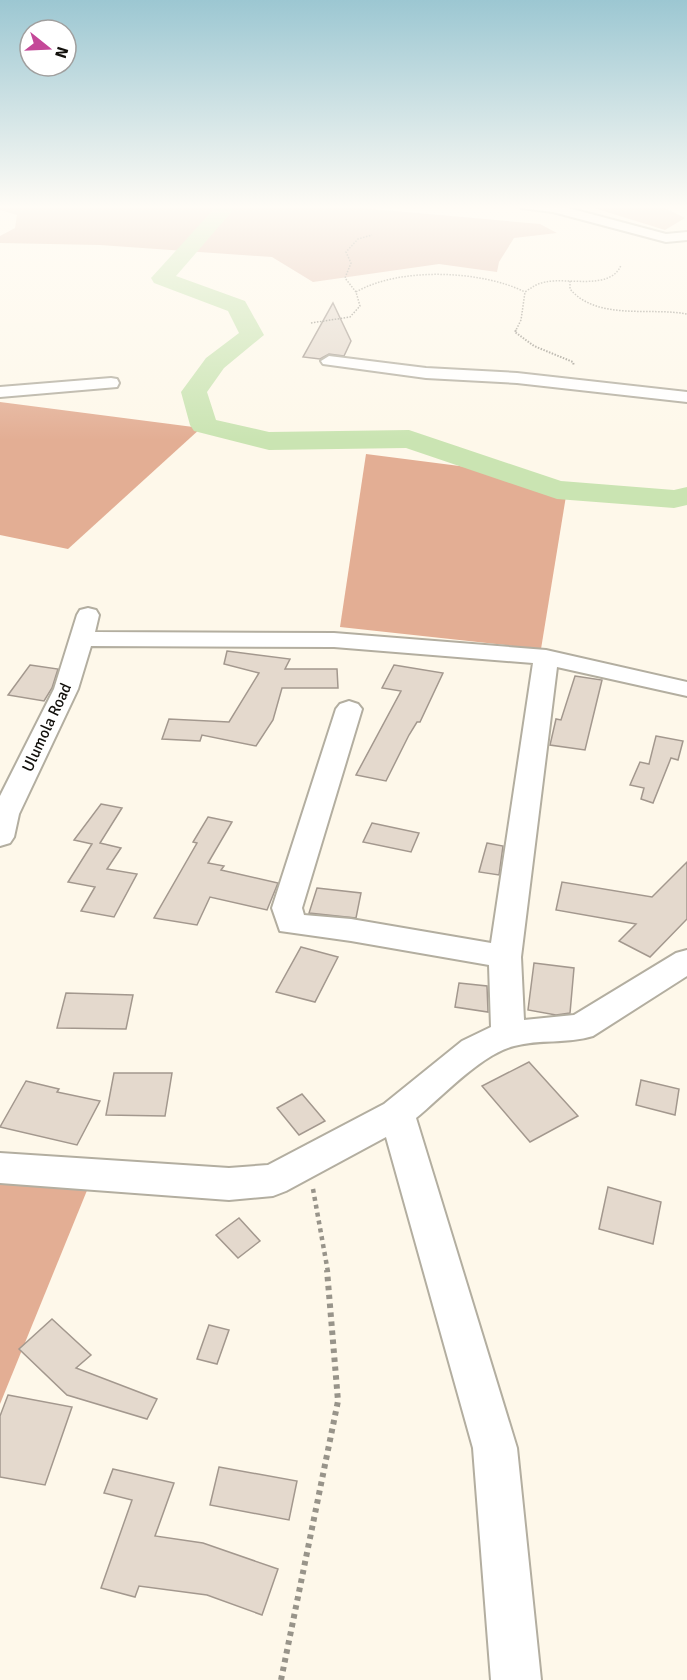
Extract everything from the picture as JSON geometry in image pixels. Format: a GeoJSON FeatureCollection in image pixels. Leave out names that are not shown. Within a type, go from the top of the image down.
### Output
{"type":"FeatureCollection","features":[{"type":"Feature","properties":{"kind":"street"},"geometry":{"type":"LineString","coordinates":[[329,361],[426,373],[553,382],[687,397]]}},
{"type":"Feature","properties":{"kind":"street"},"geometry":{"type":"LineString","coordinates":[[0,392],[111,383]]}},
{"type":"Feature","properties":{"kind":"street","name":"Ulumola Road"},"geometry":{"type":"LineString","coordinates":[[0,837],[5,814],[66,689],[88,615]]}},
{"type":"Feature","properties":{"kind":"street"},"geometry":{"type":"LineString","coordinates":[[81,639],[334,640],[546,657],[687,689]]}},
{"type":"Feature","properties":{"kind":"street"},"geometry":{"type":"LineString","coordinates":[[508,1034],[505,957],[546,657]]}},
{"type":"Feature","properties":{"kind":"street"},"geometry":{"type":"LineString","coordinates":[[349,709],[287,908],[291,924],[351,930],[505,957]]}},
{"type":"Feature","properties":{"kind":"street"},"geometry":{"type":"LineString","coordinates":[[0,1168],[229,1184],[273,1180],[397,1114],[474,1050],[508,1034],[581,1027],[687,961]]}},
{"type":"Feature","properties":{"kind":"street"},"geometry":{"type":"LineString","coordinates":[[397,1114],[495,1448],[516,1680]]}},
{"type":"Feature","properties":{"kind":"path"},"geometry":{"type":"LineString","coordinates":[[310,323],[350,317],[360,306],[356,292],[349,283]]}},
{"type":"Feature","properties":{"kind":"path"},"geometry":{"type":"LineString","coordinates":[[356,292],[376,283]]}},
{"type":"Feature","properties":{"kind":"path"},"geometry":{"type":"LineString","coordinates":[[506,283],[525,292]]}},
{"type":"Feature","properties":{"kind":"path"},"geometry":{"type":"LineString","coordinates":[[544,283],[537,284],[525,292],[521,320],[515,332],[523,343],[555,353],[573,362],[575,368],[553,382]]}},
{"type":"Feature","properties":{"kind":"path"},"geometry":{"type":"LineString","coordinates":[[570,283],[570,289],[576,296],[610,311],[666,310],[687,314]]}},
{"type":"Feature","properties":{"kind":"path"},"geometry":{"type":"LineString","coordinates":[[281,1680],[338,1401],[330,1284],[309,1162]]}},
{"type":"Feature","properties":{"kind":"shaded area"},"geometry":{"type":"Polygon","coordinates":[[[0,402],[201,428],[68,549],[0,535],[0,402]]]}},
{"type":"Feature","properties":{"kind":"shaded area"},"geometry":{"type":"Polygon","coordinates":[[[366,454],[475,468],[566,496],[541,649],[340,627],[366,454]]]}},
{"type":"Feature","properties":{"kind":"shaded area"},"geometry":{"type":"Polygon","coordinates":[[[0,1184],[88,1188],[0,1404],[0,1184]]]}},
{"type":"Feature","properties":{"kind":"building"},"geometry":{"type":"Polygon","coordinates":[[[333,303],[351,341],[344,356],[329,354],[320,359],[303,357],[333,303]]]}},
{"type":"Feature","properties":{"kind":"building"},"geometry":{"type":"Polygon","coordinates":[[[227,651],[290,659],[285,669],[337,669],[338,688],[282,688],[273,720],[256,746],[202,735],[200,741],[162,739],[169,719],[229,722],[259,673],[224,664],[227,651]]]}},
{"type":"Feature","properties":{"kind":"building"},"geometry":{"type":"Polygon","coordinates":[[[30,665],[58,669],[52,688],[44,701],[8,695],[30,665]]]}},
{"type":"Feature","properties":{"kind":"building"},"geometry":{"type":"Polygon","coordinates":[[[394,665],[443,673],[420,722],[417,722],[409,735],[386,781],[356,775],[401,691],[382,688],[394,665]]]}},
{"type":"Feature","properties":{"kind":"building"},"geometry":{"type":"Polygon","coordinates":[[[575,676],[602,680],[585,750],[550,745],[556,719],[561,720],[575,676]]]}},
{"type":"Feature","properties":{"kind":"building"},"geometry":{"type":"Polygon","coordinates":[[[656,736],[683,741],[678,760],[671,758],[653,803],[641,799],[644,788],[630,785],[640,762],[649,764],[656,736]]]}},
{"type":"Feature","properties":{"kind":"building"},"geometry":{"type":"Polygon","coordinates":[[[101,804],[122,808],[100,843],[121,848],[107,869],[137,874],[114,917],[81,911],[95,887],[68,882],[92,844],[74,840],[101,804]]]}},
{"type":"Feature","properties":{"kind":"building"},"geometry":{"type":"Polygon","coordinates":[[[208,817],[232,822],[208,863],[224,866],[221,870],[278,883],[267,910],[210,897],[197,925],[154,918],[197,843],[193,842],[208,817]]]}},
{"type":"Feature","properties":{"kind":"building"},"geometry":{"type":"Polygon","coordinates":[[[372,823],[419,833],[411,852],[363,842],[372,823]]]}},
{"type":"Feature","properties":{"kind":"building"},"geometry":{"type":"Polygon","coordinates":[[[487,843],[503,846],[499,875],[479,872],[487,843]]]}},
{"type":"Feature","properties":{"kind":"building"},"geometry":{"type":"Polygon","coordinates":[[[687,862],[687,919],[650,957],[619,941],[636,924],[556,910],[562,882],[652,897],[687,862]]]}},
{"type":"Feature","properties":{"kind":"building"},"geometry":{"type":"Polygon","coordinates":[[[317,888],[361,893],[356,918],[309,913],[317,888]]]}},
{"type":"Feature","properties":{"kind":"building"},"geometry":{"type":"Polygon","coordinates":[[[301,947],[338,957],[315,1002],[276,992],[301,947]]]}},
{"type":"Feature","properties":{"kind":"building"},"geometry":{"type":"Polygon","coordinates":[[[534,963],[574,968],[570,1013],[556,1015],[528,1010],[534,963]]]}},
{"type":"Feature","properties":{"kind":"building"},"geometry":{"type":"Polygon","coordinates":[[[459,983],[487,986],[488,1012],[455,1007],[459,983]]]}},
{"type":"Feature","properties":{"kind":"building"},"geometry":{"type":"Polygon","coordinates":[[[66,993],[133,995],[126,1029],[57,1028],[66,993]]]}},
{"type":"Feature","properties":{"kind":"building"},"geometry":{"type":"Polygon","coordinates":[[[529,1062],[578,1116],[530,1142],[482,1086],[529,1062]]]}},
{"type":"Feature","properties":{"kind":"building"},"geometry":{"type":"Polygon","coordinates":[[[114,1073],[172,1073],[165,1116],[106,1115],[114,1073]]]}},
{"type":"Feature","properties":{"kind":"building"},"geometry":{"type":"Polygon","coordinates":[[[641,1080],[679,1089],[675,1115],[636,1105],[641,1080]]]}},
{"type":"Feature","properties":{"kind":"building"},"geometry":{"type":"Polygon","coordinates":[[[26,1081],[59,1089],[57,1092],[100,1101],[77,1145],[0,1127],[26,1081]]]}},
{"type":"Feature","properties":{"kind":"building"},"geometry":{"type":"Polygon","coordinates":[[[302,1094],[325,1121],[299,1135],[277,1108],[302,1094]]]}},
{"type":"Feature","properties":{"kind":"building"},"geometry":{"type":"Polygon","coordinates":[[[608,1187],[661,1202],[653,1244],[599,1229],[608,1187]]]}},
{"type":"Feature","properties":{"kind":"building"},"geometry":{"type":"Polygon","coordinates":[[[239,1218],[260,1241],[238,1258],[216,1235],[239,1218]]]}},
{"type":"Feature","properties":{"kind":"building"},"geometry":{"type":"Polygon","coordinates":[[[52,1319],[91,1355],[76,1368],[157,1399],[147,1419],[67,1395],[19,1349],[52,1319]]]}},
{"type":"Feature","properties":{"kind":"building"},"geometry":{"type":"Polygon","coordinates":[[[209,1325],[229,1330],[217,1364],[197,1359],[209,1325]]]}},
{"type":"Feature","properties":{"kind":"building"},"geometry":{"type":"Polygon","coordinates":[[[8,1395],[72,1407],[45,1485],[0,1477],[0,1416],[8,1395]]]}},
{"type":"Feature","properties":{"kind":"building"},"geometry":{"type":"Polygon","coordinates":[[[219,1467],[297,1481],[289,1520],[210,1505],[219,1467]]]}},
{"type":"Feature","properties":{"kind":"building"},"geometry":{"type":"Polygon","coordinates":[[[113,1469],[174,1483],[155,1536],[203,1543],[278,1569],[262,1615],[207,1595],[139,1586],[135,1597],[101,1588],[132,1500],[104,1493],[113,1469]]]}},
{"type":"Feature","properties":{"kind":"waterway"},"geometry":{"type":"LineString","coordinates":[[176,283],[237,306],[252,335],[215,363],[194,392],[204,425],[269,441],[409,439],[557,490],[674,499],[687,496]]}}]}
